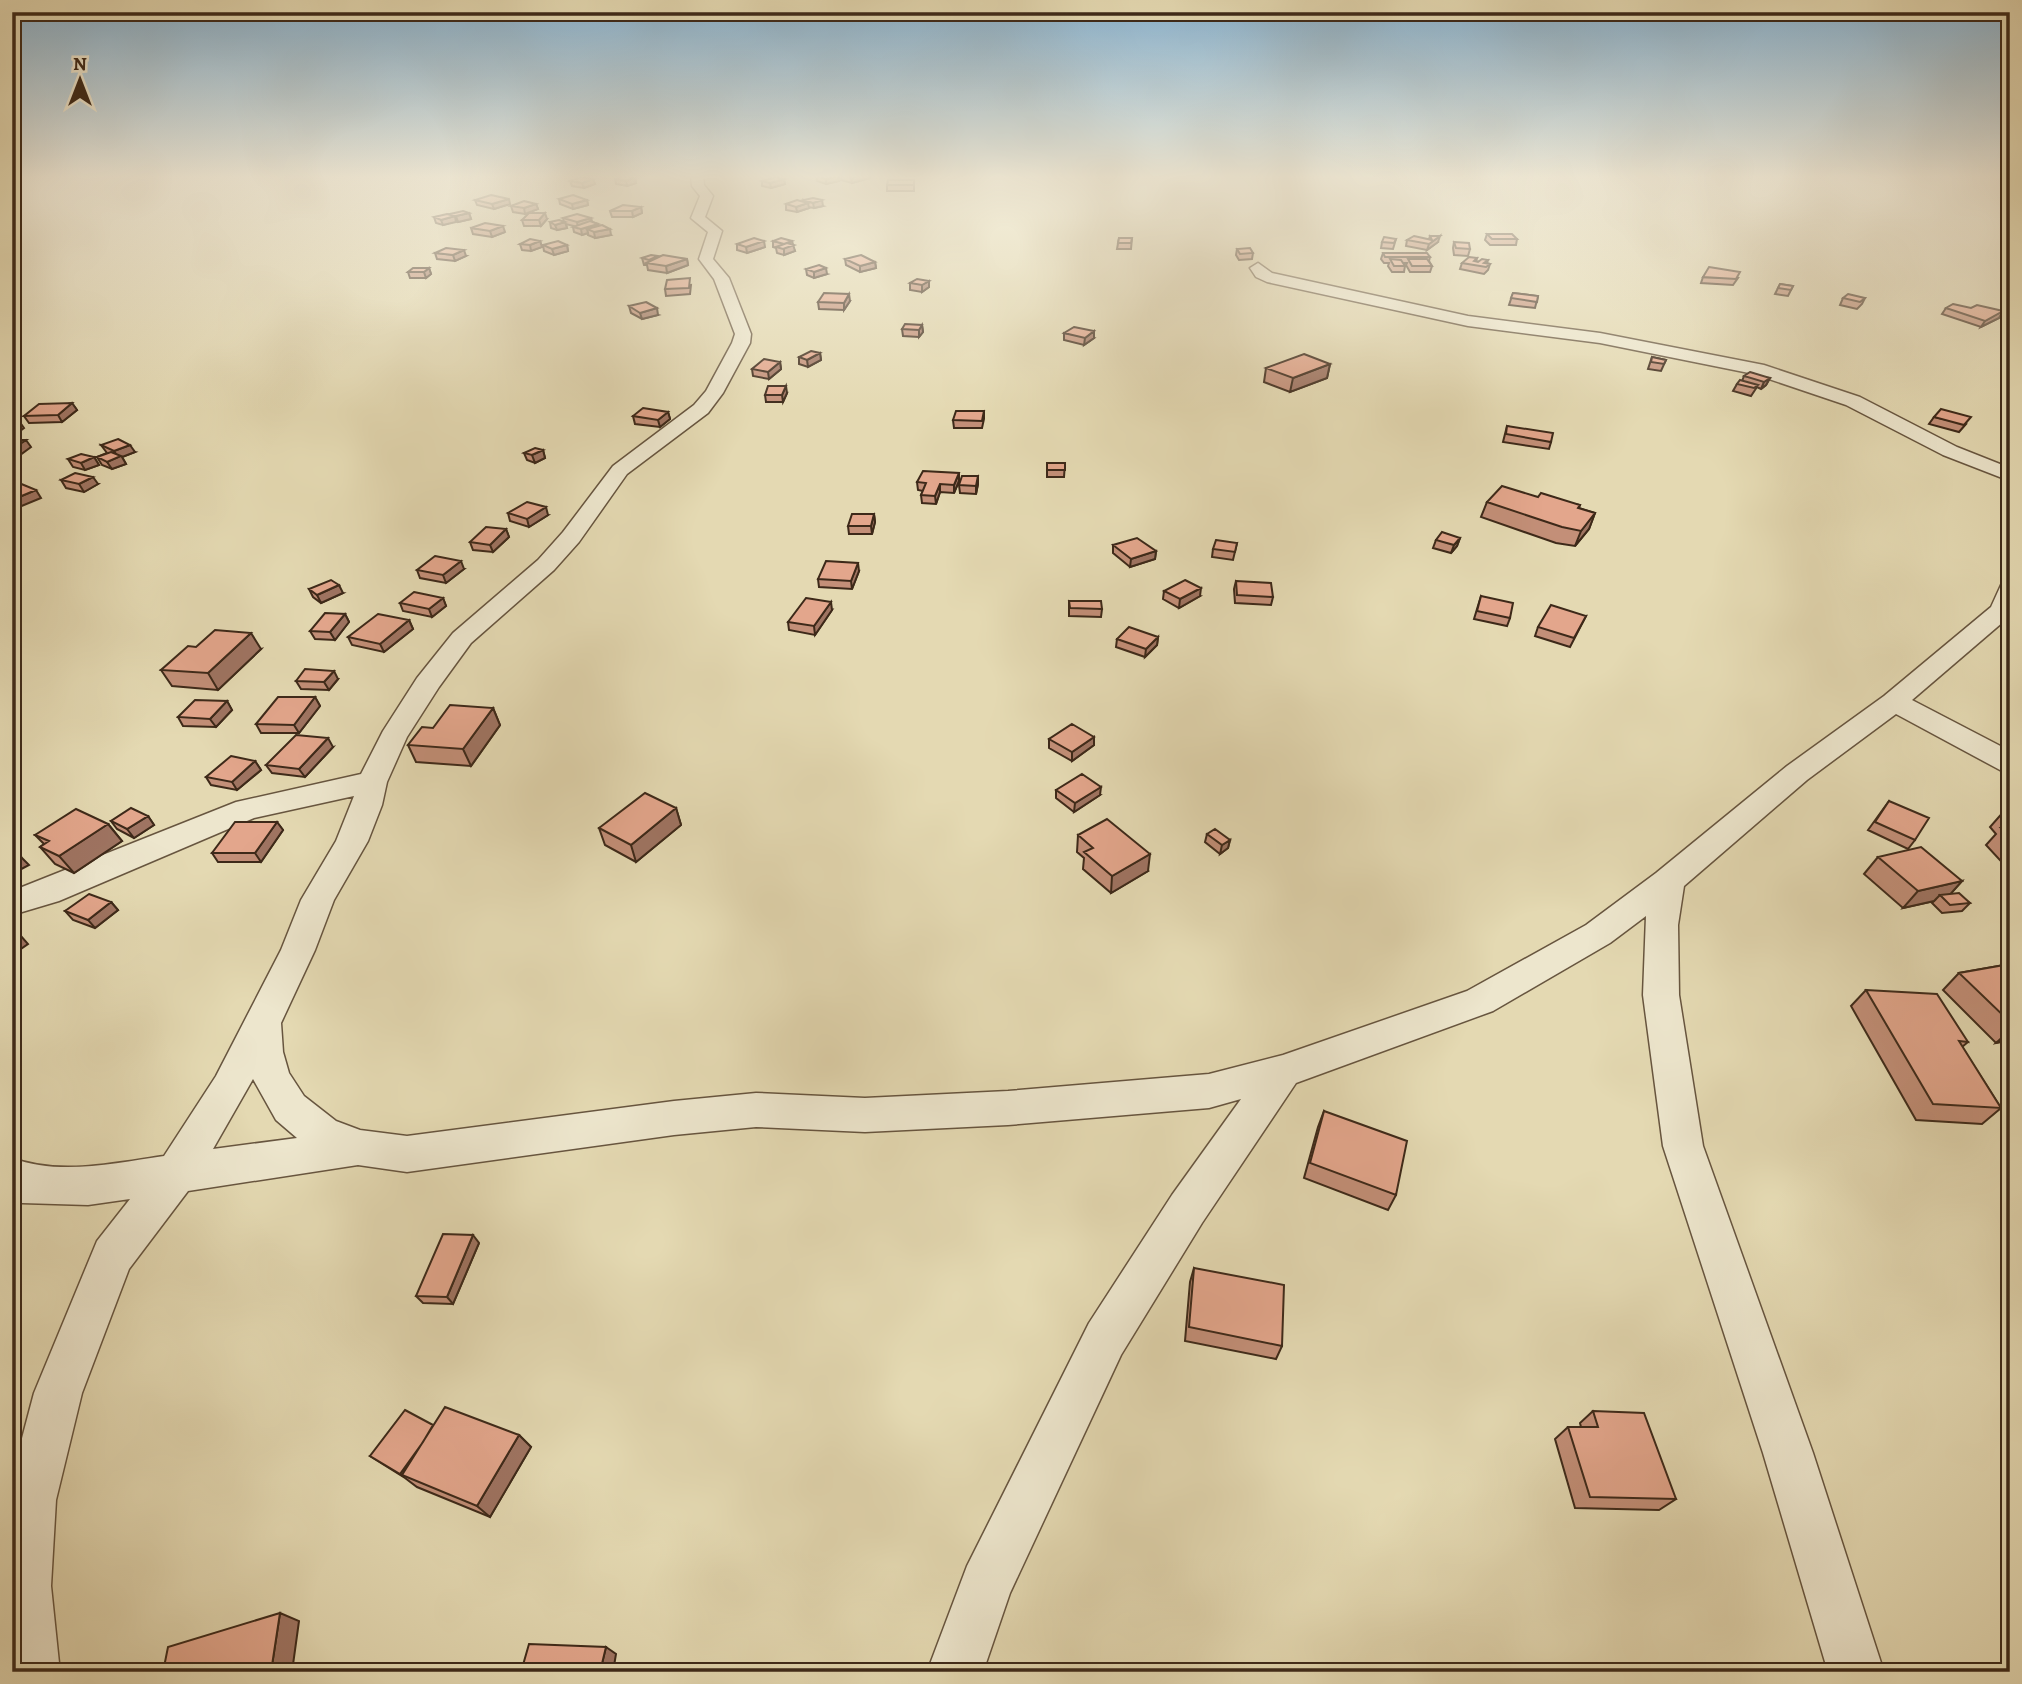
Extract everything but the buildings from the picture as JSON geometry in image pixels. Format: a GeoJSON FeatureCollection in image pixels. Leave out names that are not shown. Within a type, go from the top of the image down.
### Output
{"type":"FeatureCollection","features":[{"type":"Feature","properties":{"kind":"street"},"geometry":{"type":"LineString","coordinates":[[28,1672],[31,1664],[25,1587],[31,1500],[58,1393],[112,1255],[175,1175],[230,1088],[298,950],[318,900],[352,841],[367,805],[372,782],[393,737],[428,684],[462,638],[546,565],[620,470],[701,409],[720,383],[743,334],[720,278],[706,259],[708,254]]}},
{"type":"Feature","properties":{"kind":"street"},"geometry":{"type":"LineString","coordinates":[[1258,268],[1261,274],[1267,277],[1468,321],[1600,338],[1758,369],[1853,401],[1950,451],[2010,475]]}},
{"type":"Feature","properties":{"kind":"street"},"geometry":{"type":"LineString","coordinates":[[262,1020],[264,1052],[272,1078],[290,1108],[322,1134],[360,1148],[407,1154],[674,1118],[756,1110],[865,1115],[1008,1108],[1209,1091],[1283,1071],[1480,1001],[1598,934],[1797,773],[1895,702],[2002,610],[2010,590]]}},
{"type":"Feature","properties":{"kind":"street"},"geometry":{"type":"LineString","coordinates":[[1895,702],[2010,763]]}},
{"type":"Feature","properties":{"kind":"street"},"geometry":{"type":"LineString","coordinates":[[12,902],[47,892],[247,809],[372,782]]}},
{"type":"Feature","properties":{"kind":"street"},"geometry":{"type":"LineString","coordinates":[[1668,880],[1661,925],[1661,995],[1684,1146],[1788,1453],[1856,1672]]}},
{"type":"Feature","properties":{"kind":"street"},"geometry":{"type":"LineString","coordinates":[[955,1672],[986,1585],[1105,1339],[1187,1209],[1283,1071]]}},
{"type":"Feature","properties":{"kind":"street"},"geometry":{"type":"LineString","coordinates":[[12,1177],[22,1184],[88,1186],[360,1148]]}}]}
